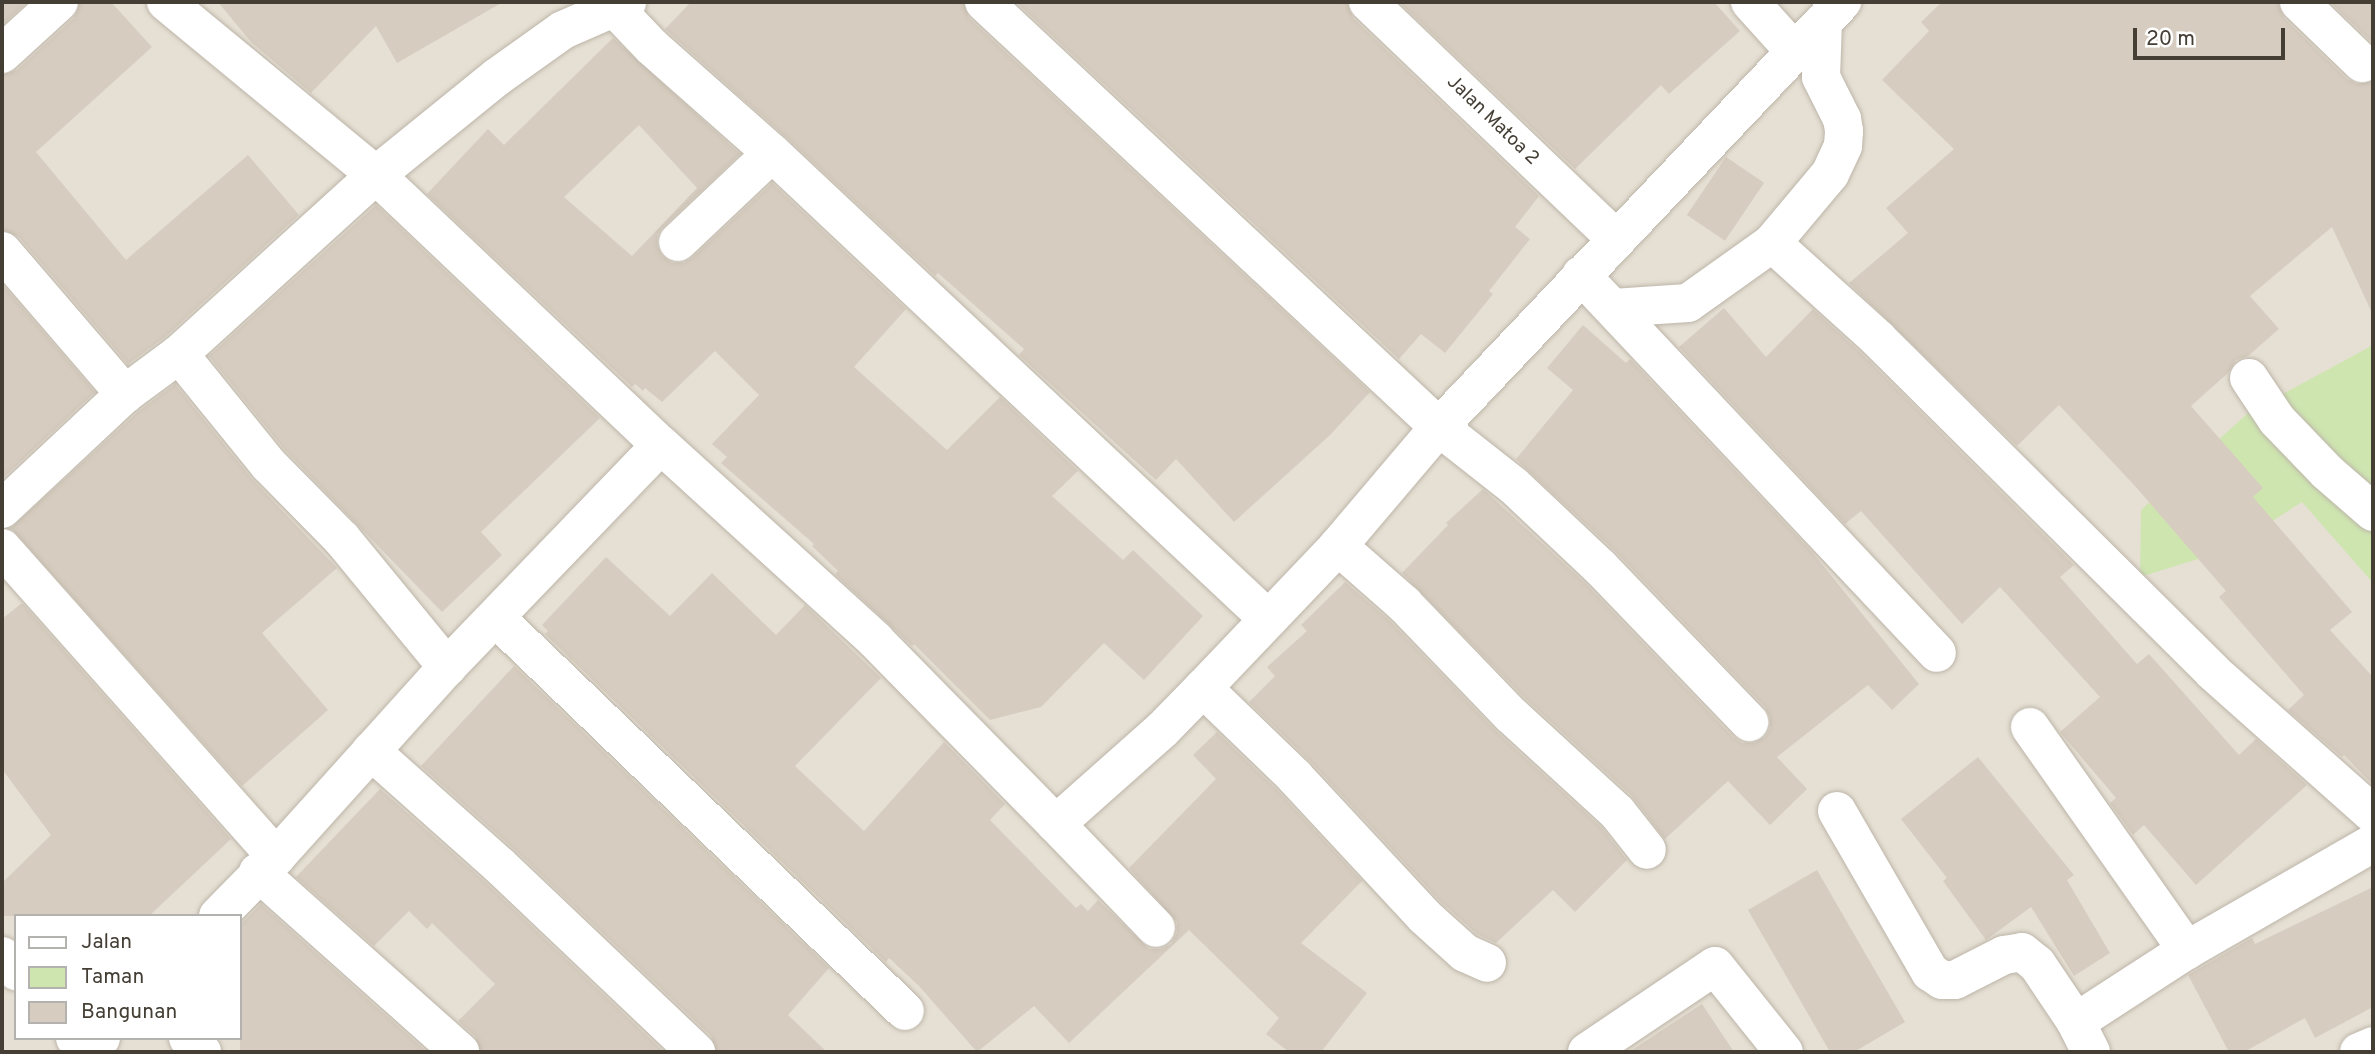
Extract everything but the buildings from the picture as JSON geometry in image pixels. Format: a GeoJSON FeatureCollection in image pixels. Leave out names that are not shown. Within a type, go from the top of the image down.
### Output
{"type":"FeatureCollection","features":[{"type":"Feature","properties":{"kind":"street"},"geometry":{"type":"LineString","coordinates":[[2,54],[59,2]]}},
{"type":"Feature","properties":{"kind":"street"},"geometry":{"type":"LineString","coordinates":[[166,2],[376,175],[661,445],[875,640],[1156,928]]}},
{"type":"Feature","properties":{"kind":"street"},"geometry":{"type":"LineString","coordinates":[[984,2],[1439,427],[1514,486],[1601,568],[1749,722]]}},
{"type":"Feature","properties":{"kind":"street","name":"Jalan Matoa 2"},"geometry":{"type":"LineString","coordinates":[[1368,2],[1617,240]]}},
{"type":"Feature","properties":{"kind":"street"},"geometry":{"type":"LineString","coordinates":[[1750,2],[1795,52]]}},
{"type":"Feature","properties":{"kind":"street"},"geometry":{"type":"LineString","coordinates":[[2299,2],[2362,63]]}},
{"type":"Feature","properties":{"kind":"street"},"geometry":{"type":"LineString","coordinates":[[2,509],[125,394],[180,354],[376,175],[497,77],[563,30],[617,4],[652,47],[772,153],[1268,619]]}},
{"type":"Feature","properties":{"kind":"street"},"geometry":{"type":"LineString","coordinates":[[1056,824],[1161,730],[1203,688],[1338,546],[1439,427],[1833,12]]}},
{"type":"Feature","properties":{"kind":"street"},"geometry":{"type":"LineString","coordinates":[[1613,308],[1688,303],[1772,243],[1830,174],[1843,146],[1842,119],[1821,78],[1833,12]]}},
{"type":"Feature","properties":{"kind":"street"},"geometry":{"type":"LineString","coordinates":[[678,242],[772,153]]}},
{"type":"Feature","properties":{"kind":"street"},"geometry":{"type":"LineString","coordinates":[[1772,243],[1877,338],[2213,672],[2373,814]]}},
{"type":"Feature","properties":{"kind":"street"},"geometry":{"type":"LineString","coordinates":[[2,251],[125,394]]}},
{"type":"Feature","properties":{"kind":"street"},"geometry":{"type":"LineString","coordinates":[[1581,275],[1937,653]]}},
{"type":"Feature","properties":{"kind":"street"},"geometry":{"type":"LineString","coordinates":[[180,354],[269,465],[342,539],[447,667]]}},
{"type":"Feature","properties":{"kind":"street"},"geometry":{"type":"LineString","coordinates":[[2249,378],[2277,420],[2327,472],[2373,512]]}},
{"type":"Feature","properties":{"kind":"street"},"geometry":{"type":"LineString","coordinates":[[220,914],[447,667],[661,445]]}},
{"type":"Feature","properties":{"kind":"street"},"geometry":{"type":"LineString","coordinates":[[1338,546],[1404,604],[1511,715],[1617,812],[1647,850]]}},
{"type":"Feature","properties":{"kind":"street"},"geometry":{"type":"LineString","coordinates":[[2,548],[267,865],[460,1052]]}},
{"type":"Feature","properties":{"kind":"street"},"geometry":{"type":"LineString","coordinates":[[496,618],[905,1011]]}},
{"type":"Feature","properties":{"kind":"street"},"geometry":{"type":"LineString","coordinates":[[1203,688],[1294,776],[1424,916],[1465,953],[1487,963]]}},
{"type":"Feature","properties":{"kind":"street"},"geometry":{"type":"LineString","coordinates":[[2030,727],[2187,950]]}},
{"type":"Feature","properties":{"kind":"street"},"geometry":{"type":"LineString","coordinates":[[371,751],[499,864],[696,1052]]}},
{"type":"Feature","properties":{"kind":"street"},"geometry":{"type":"LineString","coordinates":[[1838,811],[1930,972],[1942,980],[1955,980],[2004,954],[2022,952],[2037,964],[2083,1037],[2187,950],[2373,843]]}},
{"type":"Feature","properties":{"kind":"street"},"geometry":{"type":"LineString","coordinates":[[2,956],[14,969]]}},
{"type":"Feature","properties":{"kind":"street"},"geometry":{"type":"LineString","coordinates":[[1587,1052],[1715,966],[1784,1052]]}},
{"type":"Feature","properties":{"kind":"street"},"geometry":{"type":"LineString","coordinates":[[77,1040],[88,1052],[99,1040]]}},
{"type":"Feature","properties":{"kind":"street"},"geometry":{"type":"LineString","coordinates":[[2359,1052],[2373,1046]]}},
{"type":"Feature","properties":{"kind":"shaded area"},"geometry":{"type":"Polygon","coordinates":[[[2,2],[2373,2],[2373,1052],[2,1052],[2,2]]]}},
{"type":"Feature","properties":{"kind":"green space"},"geometry":{"type":"Polygon","coordinates":[[[2373,345],[2373,583],[2302,502],[2227,550],[2140,577],[2141,510],[2248,413],[2373,345]]]}}]}
